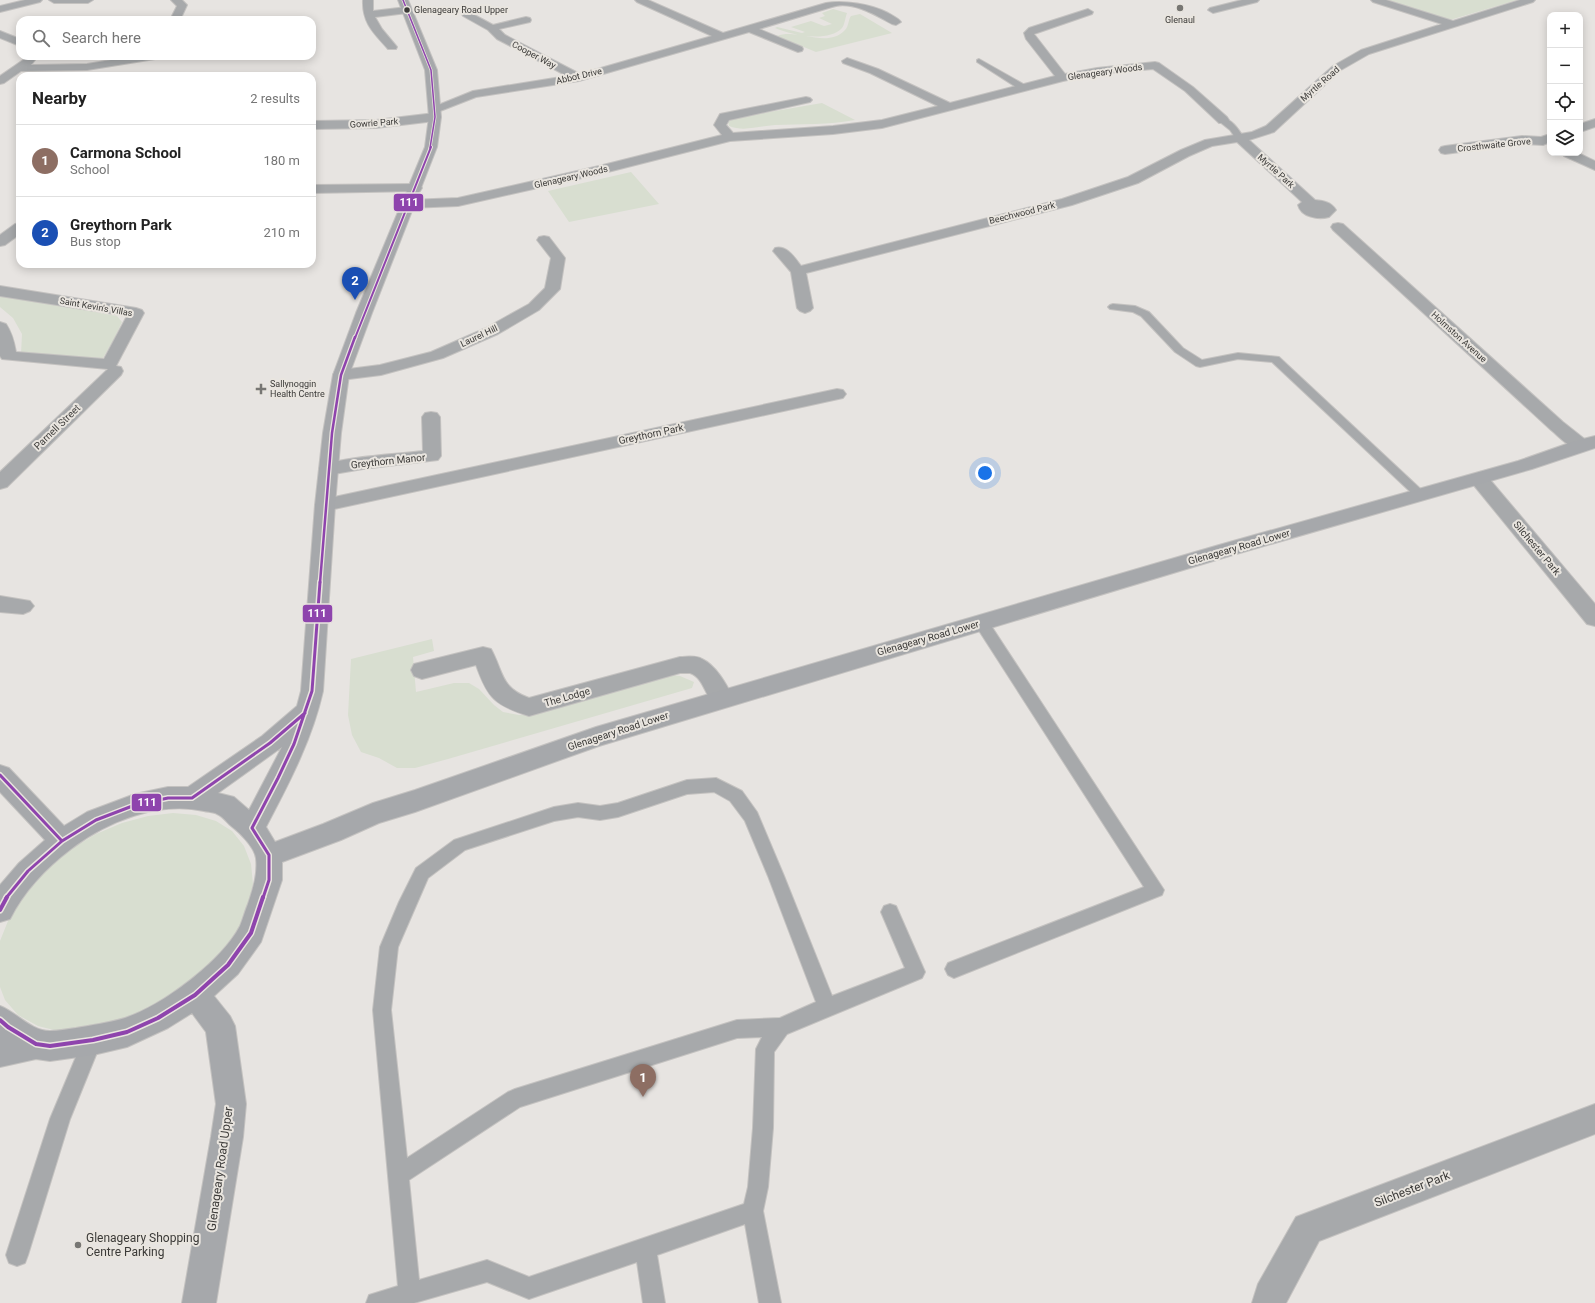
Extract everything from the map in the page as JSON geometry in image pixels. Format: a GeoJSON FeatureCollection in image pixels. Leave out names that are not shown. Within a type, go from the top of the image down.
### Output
{"type":"FeatureCollection","features":[{"type":"Feature","properties":{"kind":"main road"},"geometry":{"type":"LineString","coordinates":[[252,828],[291,755],[311,697],[328,469],[332,433],[342,375],[364,313],[431,147],[435,113],[431,70],[405,5]]}},
{"type":"Feature","properties":{"kind":"main road","name":"Glenageary Road Lower"},"geometry":{"type":"LineString","coordinates":[[269,855],[332,832],[373,814],[596,737],[1226,550],[1479,479],[1588,444]]}},
{"type":"Feature","properties":{"kind":"main road"},"geometry":{"type":"LineString","coordinates":[[192,798],[270,743],[307,712]]}},
{"type":"Feature","properties":{"kind":"main road"},"geometry":{"type":"LineString","coordinates":[[0,775],[62,841]]}},
{"type":"Feature","properties":{"kind":"main road"},"geometry":{"type":"LineString","coordinates":[[0,910],[8,895],[28,871],[62,841],[96,820],[135,805],[168,798],[192,798],[225,805],[252,828],[269,855],[269,880],[251,932],[228,965],[195,995],[158,1018],[127,1032],[93,1040],[50,1046],[36,1044],[0,1052]]}},
{"type":"Feature","properties":{"kind":"main road","name":"Glenageary Road Upper"},"geometry":{"type":"LineString","coordinates":[[195,995],[220,1026],[231,1104],[227,1137],[199,1303]]}},
{"type":"Feature","properties":{"kind":"main road"},"geometry":{"type":"LineString","coordinates":[[0,1020],[8,1027],[36,1044]]}},
{"type":"Feature","properties":{"kind":"street"},"geometry":{"type":"LineString","coordinates":[[0,9],[37,0]]}},
{"type":"Feature","properties":{"kind":"street"},"geometry":{"type":"LineString","coordinates":[[54,0],[88,0]]}},
{"type":"Feature","properties":{"kind":"street"},"geometry":{"type":"LineString","coordinates":[[176,0],[182,5],[177,16]]}},
{"type":"Feature","properties":{"kind":"street"},"geometry":{"type":"LineString","coordinates":[[368,0],[368,15],[376,30],[392,47]]}},
{"type":"Feature","properties":{"kind":"street"},"geometry":{"type":"LineString","coordinates":[[640,0],[722,36]]}},
{"type":"Feature","properties":{"kind":"street","name":"Abbot Drive"},"geometry":{"type":"LineString","coordinates":[[435,113],[469,96],[501,89],[579,78],[834,4],[838,0],[864,4],[896,22]]}},
{"type":"Feature","properties":{"kind":"street"},"geometry":{"type":"LineString","coordinates":[[1213,10],[1254,0]]}},
{"type":"Feature","properties":{"kind":"street"},"geometry":{"type":"LineString","coordinates":[[1376,0],[1452,24]]}},
{"type":"Feature","properties":{"kind":"street","name":"Myrtle Road"},"geometry":{"type":"LineString","coordinates":[[1240,138],[1255,135],[1270,128],[1336,68],[1365,52],[1530,0]]}},
{"type":"Feature","properties":{"kind":"street"},"geometry":{"type":"LineString","coordinates":[[368,15],[405,5]]}},
{"type":"Feature","properties":{"kind":"street","name":"Glenageary Woods"},"geometry":{"type":"LineString","coordinates":[[1062,78],[1030,37],[1029,33],[1033,30],[1088,12]]}},
{"type":"Feature","properties":{"kind":"street","name":"Cooper Way"},"geometry":{"type":"LineString","coordinates":[[467,14],[492,28],[501,37],[579,78]]}},
{"type":"Feature","properties":{"kind":"street"},"geometry":{"type":"LineString","coordinates":[[492,28],[526,20]]}},
{"type":"Feature","properties":{"kind":"street"},"geometry":{"type":"LineString","coordinates":[[749,28],[798,48]]}},
{"type":"Feature","properties":{"kind":"street"},"geometry":{"type":"LineString","coordinates":[[0,34],[16,41]]}},
{"type":"Feature","properties":{"kind":"street"},"geometry":{"type":"LineString","coordinates":[[0,81],[30,60]]}},
{"type":"Feature","properties":{"kind":"street"},"geometry":{"type":"LineString","coordinates":[[19,68],[87,67],[130,60]]}},
{"type":"Feature","properties":{"kind":"street"},"geometry":{"type":"LineString","coordinates":[[847,60],[874,71],[949,107]]}},
{"type":"Feature","properties":{"kind":"street","name":"Glenageary Woods"},"geometry":{"type":"LineString","coordinates":[[412,196],[458,202],[600,170],[730,137],[833,130],[882,124],[1062,78],[1155,65],[1208,105],[1223,120]]}},
{"type":"Feature","properties":{"kind":"street"},"geometry":{"type":"LineString","coordinates":[[730,137],[720,125],[724,117],[806,100]]}},
{"type":"Feature","properties":{"kind":"street","name":"Gowrie Park"},"geometry":{"type":"LineString","coordinates":[[316,125],[376,124],[435,113]]}},
{"type":"Feature","properties":{"kind":"street"},"geometry":{"type":"LineString","coordinates":[[1583,127],[1595,123]]}},
{"type":"Feature","properties":{"kind":"street","name":"Myrtle Park"},"geometry":{"type":"LineString","coordinates":[[1240,138],[1312,203]]}},
{"type":"Feature","properties":{"kind":"street","name":"Beechwood Park"},"geometry":{"type":"LineString","coordinates":[[798,271],[1067,202],[1133,180],[1185,153],[1209,143],[1240,138]]}},
{"type":"Feature","properties":{"kind":"street","name":"Crosthwaite Grove"},"geometry":{"type":"LineString","coordinates":[[1445,150],[1522,140],[1547,141]]}},
{"type":"Feature","properties":{"kind":"street"},"geometry":{"type":"LineString","coordinates":[[1574,156],[1595,166]]}},
{"type":"Feature","properties":{"kind":"street"},"geometry":{"type":"LineString","coordinates":[[316,189],[412,196]]}},
{"type":"Feature","properties":{"kind":"street","name":"Holmston Avenue"},"geometry":{"type":"LineString","coordinates":[[1338,227],[1551,421],[1588,444]]}},
{"type":"Feature","properties":{"kind":"street"},"geometry":{"type":"LineString","coordinates":[[0,242],[16,229]]}},
{"type":"Feature","properties":{"kind":"street","name":"Laurel Hill"},"geometry":{"type":"LineString","coordinates":[[342,375],[381,370],[437,355],[492,331],[534,307],[552,289],[558,258],[544,240]]}},
{"type":"Feature","properties":{"kind":"street"},"geometry":{"type":"LineString","coordinates":[[780,251],[798,271],[805,308]]}},
{"type":"Feature","properties":{"kind":"street","name":"Saint Kevin's Villas"},"geometry":{"type":"LineString","coordinates":[[0,291],[136,313],[112,368]]}},
{"type":"Feature","properties":{"kind":"street"},"geometry":{"type":"LineString","coordinates":[[0,326],[6,339],[4,360],[112,368]]}},
{"type":"Feature","properties":{"kind":"street","name":"Parnell Street"},"geometry":{"type":"LineString","coordinates":[[0,483],[112,368]]}},
{"type":"Feature","properties":{"kind":"street","name":"Greythorn Park"},"geometry":{"type":"LineString","coordinates":[[325,505],[837,394]]}},
{"type":"Feature","properties":{"kind":"street","name":"Greythorn Manor"},"geometry":{"type":"LineString","coordinates":[[328,469],[363,463],[432,456],[431,417]]}},
{"type":"Feature","properties":{"kind":"street","name":"Silchester Park"},"geometry":{"type":"LineString","coordinates":[[1479,479],[1595,618]]}},
{"type":"Feature","properties":{"kind":"street"},"geometry":{"type":"LineString","coordinates":[[0,604],[24,606]]}},
{"type":"Feature","properties":{"kind":"street","name":"The Lodge"},"geometry":{"type":"LineString","coordinates":[[422,670],[483,655],[497,690],[509,700],[529,707],[680,665],[695,665],[706,674],[723,699]]}},
{"type":"Feature","properties":{"kind":"street","name":"Silchester Park"},"geometry":{"type":"LineString","coordinates":[[1269,1303],[1270,1296],[1308,1229],[1595,1119]]}},
{"type":"Feature","properties":{"kind":"lane"},"geometry":{"type":"LineString","coordinates":[[978,61],[1022,87]]}},
{"type":"Feature","properties":{"kind":"lane","name":"Glenageary Woods"},"geometry":{"type":"LineString","coordinates":[[1223,120],[1233,128],[1240,138]]}},
{"type":"Feature","properties":{"kind":"lane"},"geometry":{"type":"LineString","coordinates":[[1113,307],[1135,309],[1145,314],[1179,350],[1200,364],[1238,356],[1275,359],[1421,495]]}},
{"type":"Feature","properties":{"kind":"lane"},"geometry":{"type":"LineString","coordinates":[[954,969],[1156,890],[981,622]]}},
{"type":"Feature","properties":{"kind":"lane"},"geometry":{"type":"LineString","coordinates":[[410,1293],[382,1010],[389,947],[422,873],[460,845],[554,814],[578,810],[600,813],[618,810],[687,787],[716,785],[736,796],[751,817],[776,876],[827,1007]]}},
{"type":"Feature","properties":{"kind":"lane"},"geometry":{"type":"LineString","coordinates":[[398,1175],[515,1098],[737,1029],[780,1027],[916,972],[890,912]]}},
{"type":"Feature","properties":{"kind":"lane"},"geometry":{"type":"LineString","coordinates":[[770,1303],[753,1211],[758,1187],[763,1128],[765,1049],[780,1027]]}},
{"type":"Feature","properties":{"kind":"lane"},"geometry":{"type":"LineString","coordinates":[[17,1255],[60,1119],[93,1040]]}},
{"type":"Feature","properties":{"kind":"lane"},"geometry":{"type":"LineString","coordinates":[[377,1303],[487,1271],[529,1288],[753,1211]]}},
{"type":"Feature","properties":{"kind":"lane"},"geometry":{"type":"LineString","coordinates":[[645,1248],[654,1303]]}},
{"type":"Feature","properties":{"kind":"shaded area"},"geometry":{"type":"Polygon","coordinates":[[[1387,0],[1517,0],[1450,20],[1387,0]]]}},
{"type":"Feature","properties":{"kind":"shaded area"},"geometry":{"type":"Polygon","coordinates":[[[833,9],[847,13],[844,25],[836,33],[809,36],[790,33],[775,28],[777,27],[802,33],[805,32],[791,27],[811,21],[824,26],[832,24],[819,18],[825,16],[822,13],[833,9]]]}},
{"type":"Feature","properties":{"kind":"shaded area"},"geometry":{"type":"Polygon","coordinates":[[[860,14],[892,33],[816,52],[777,36],[794,34],[830,38],[845,30],[851,16],[860,14]]]}},
{"type":"Feature","properties":{"kind":"shaded area"},"geometry":{"type":"Polygon","coordinates":[[[822,103],[855,120],[825,124],[775,125],[746,129],[729,126],[728,121],[745,116],[822,103]]]}},
{"type":"Feature","properties":{"kind":"shaded area"},"geometry":{"type":"Polygon","coordinates":[[[631,172],[659,204],[569,222],[548,191],[631,172]]]}},
{"type":"Feature","properties":{"kind":"shaded area"},"geometry":{"type":"Polygon","coordinates":[[[0,295],[117,316],[122,322],[103,358],[21,354],[22,334],[13,318],[0,307],[0,295]]]}},
{"type":"Feature","properties":{"kind":"shaded area"},"geometry":{"type":"Polygon","coordinates":[[[432,639],[434,651],[413,657],[416,692],[454,683],[469,683],[479,689],[503,712],[519,715],[534,714],[672,675],[680,676],[694,682],[692,688],[448,759],[415,768],[397,768],[379,758],[361,752],[352,735],[348,715],[351,659],[432,639]]]}},
{"type":"Feature","properties":{"kind":"shaded area"},"geometry":{"type":"Polygon","coordinates":[[[173,813],[196,815],[216,821],[232,831],[244,846],[251,864],[253,884],[248,907],[238,931],[222,954],[177,996],[119,1025],[62,1032],[38,1026],[18,1015],[5,1000],[0,987],[0,941],[12,911],[28,889],[48,867],[71,849],[96,834],[122,823],[148,816],[173,813]]]}},
{"type":"Feature","properties":{"kind":"transit line","name":"111"},"geometry":{"type":"LineString","coordinates":[[0,1020],[8,1027],[36,1044],[50,1046],[93,1040],[127,1032],[158,1018],[195,995],[228,965],[251,933],[269,880],[269,855],[252,828],[294,744],[312,691],[325,505],[332,433],[341,375],[364,313],[431,147],[435,117],[431,70],[403,0]]}},
{"type":"Feature","properties":{"kind":"transit line","name":"111"},"geometry":{"type":"LineString","coordinates":[[0,910],[8,895],[28,871],[62,841],[96,820],[135,805],[168,798],[192,798],[270,743],[305,713]]}},
{"type":"Feature","properties":{"kind":"transit line","name":"111"},"geometry":{"type":"LineString","coordinates":[[0,775],[62,841]]}},
{"type":"Feature","properties":{"kind":"place","name":"Glenaul"},"geometry":{"type":"Point","coordinates":[1180,8]}},
{"type":"Feature","properties":{"kind":"place","name":"Glenageary Road Upper"},"geometry":{"type":"Point","coordinates":[407,10]}},
{"type":"Feature","properties":{"kind":"place","name":"Greythorn Park"},"geometry":{"type":"Point","coordinates":[355,300]}},
{"type":"Feature","properties":{"kind":"place","name":"Sallynoggin Health Centre"},"geometry":{"type":"Point","coordinates":[261,389]}},
{"type":"Feature","properties":{"kind":"place","name":"Carmona School"},"geometry":{"type":"Point","coordinates":[643,1097]}},
{"type":"Feature","properties":{"kind":"place","name":"Glenageary Shopping Centre Parking"},"geometry":{"type":"Point","coordinates":[78,1245]}}]}
